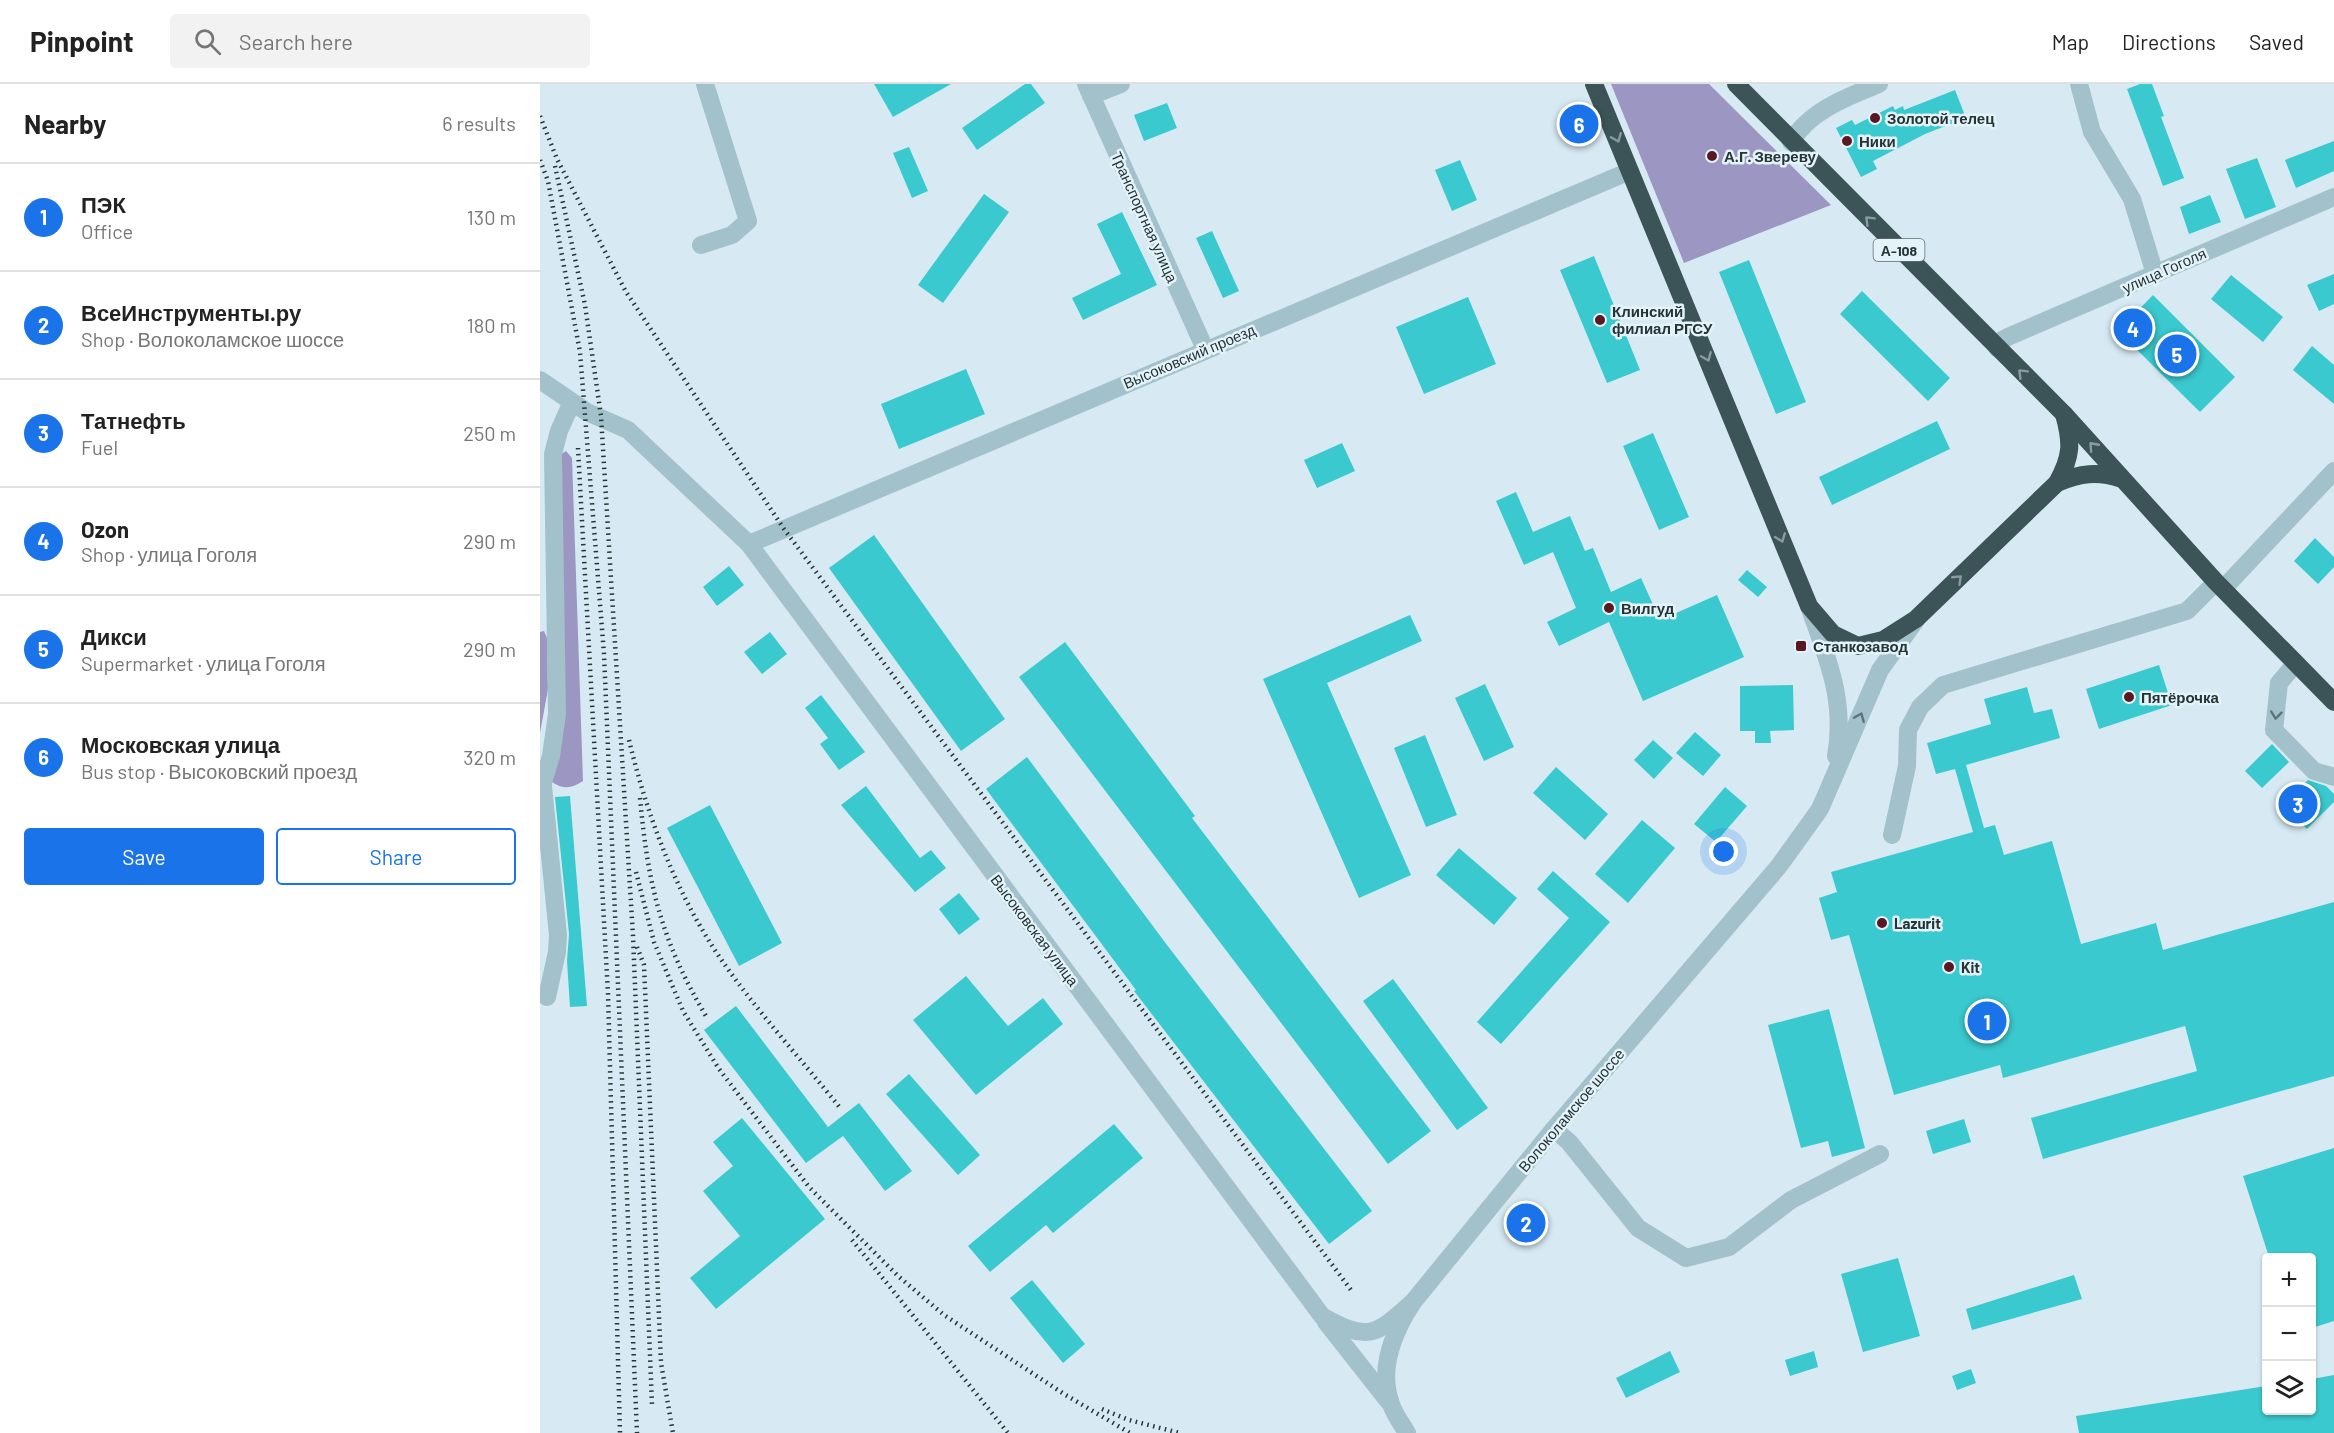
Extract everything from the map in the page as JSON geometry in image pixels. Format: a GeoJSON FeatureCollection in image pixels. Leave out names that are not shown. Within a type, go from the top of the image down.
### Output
{"type":"FeatureCollection","features":[{"type":"Feature","properties":{"kind":"highway"},"geometry":{"type":"LineString","coordinates":[[1594,84],[1809,606],[1833,634],[1858,646],[1883,640],[1916,620],[2057,483],[2069,457],[2069,431],[2064,414]]}},
{"type":"Feature","properties":{"kind":"highway","name":"А-108"},"geometry":{"type":"LineString","coordinates":[[1736,84],[1791,142],[2064,414],[2219,586],[2334,702]]}},
{"type":"Feature","properties":{"kind":"highway"},"geometry":{"type":"LineString","coordinates":[[2057,483],[2084,473],[2103,474],[2122,479]]}},
{"type":"Feature","properties":{"kind":"street"},"geometry":{"type":"LineString","coordinates":[[701,245],[732,235],[748,221],[705,84]]}},
{"type":"Feature","properties":{"kind":"street"},"geometry":{"type":"LineString","coordinates":[[1088,90],[1121,84]]}},
{"type":"Feature","properties":{"kind":"street"},"geometry":{"type":"LineString","coordinates":[[1791,142],[1800,127],[1822,111],[1879,84]]}},
{"type":"Feature","properties":{"kind":"street"},"geometry":{"type":"LineString","coordinates":[[2079,84],[2092,132],[2132,199],[2155,274]]}},
{"type":"Feature","properties":{"kind":"street","name":"Транспортная улица"},"geometry":{"type":"LineString","coordinates":[[1088,90],[1205,349]]}},
{"type":"Feature","properties":{"kind":"street","name":"Высоковский проезд"},"geometry":{"type":"LineString","coordinates":[[749,544],[1630,171]]}},
{"type":"Feature","properties":{"kind":"street","name":"улица Гоголя"},"geometry":{"type":"LineString","coordinates":[[1997,348],[2002,340],[2010,336],[2334,197]]}},
{"type":"Feature","properties":{"kind":"street","name":"Высоковская улица"},"geometry":{"type":"LineString","coordinates":[[540,380],[587,412],[628,430],[749,544],[1322,1316],[1391,1404]]}},
{"type":"Feature","properties":{"kind":"street"},"geometry":{"type":"LineString","coordinates":[[547,997],[558,944],[542,789],[557,714],[553,454],[572,402]]}},
{"type":"Feature","properties":{"kind":"street"},"geometry":{"type":"LineString","coordinates":[[1892,835],[1907,766],[1908,730],[1920,707],[1943,685],[2187,611],[2219,586],[2334,471]]}},
{"type":"Feature","properties":{"kind":"street","name":"Волоколамское шоссе"},"geometry":{"type":"LineString","coordinates":[[1809,606],[1838,695],[1840,714],[1835,762],[1820,809]]}},
{"type":"Feature","properties":{"kind":"street","name":"Волоколамское шоссе"},"geometry":{"type":"LineString","coordinates":[[1407,1433],[1391,1404],[1386,1379],[1388,1358],[1399,1323],[1413,1302],[1554,1129],[1779,866],[1820,809],[1880,670],[1916,620]]}},
{"type":"Feature","properties":{"kind":"street"},"geometry":{"type":"LineString","coordinates":[[2296,663],[2279,683],[2274,730],[2314,771],[2334,777]]}},
{"type":"Feature","properties":{"kind":"street"},"geometry":{"type":"LineString","coordinates":[[540,889],[551,869]]}},
{"type":"Feature","properties":{"kind":"street"},"geometry":{"type":"LineString","coordinates":[[1554,1129],[1569,1142],[1638,1228],[1686,1258],[1729,1247],[1791,1200],[1880,1154]]}},
{"type":"Feature","properties":{"kind":"street","name":"Высоковская улица"},"geometry":{"type":"LineString","coordinates":[[1322,1316],[1349,1332],[1366,1333],[1385,1327],[1413,1302]]}},
{"type":"Feature","properties":{"kind":"shaded area"},"geometry":{"type":"Polygon","coordinates":[[[1611,84],[1709,84],[1831,205],[1684,263],[1611,84]]]}},
{"type":"Feature","properties":{"kind":"shaded area"},"geometry":{"type":"Polygon","coordinates":[[[566,451],[572,458],[583,781],[568,787],[552,782],[565,720],[556,483],[557,457],[566,451]]]}},
{"type":"Feature","properties":{"kind":"shaded area"},"geometry":{"type":"Polygon","coordinates":[[[544,631],[547,638],[548,689],[540,733],[540,632],[544,631]]]}},
{"type":"Feature","properties":{"kind":"building"},"geometry":{"type":"Polygon","coordinates":[[[874,84],[951,84],[893,117],[874,84]]]}},
{"type":"Feature","properties":{"kind":"building"},"geometry":{"type":"Polygon","coordinates":[[[1025,84],[1031,84],[1045,103],[977,150],[962,128],[1025,84]]]}},
{"type":"Feature","properties":{"kind":"building"},"geometry":{"type":"Polygon","coordinates":[[[2140,84],[2152,84],[2164,116],[2161,117],[2184,178],[2163,186],[2127,89],[2140,84]]]}},
{"type":"Feature","properties":{"kind":"building"},"geometry":{"type":"Polygon","coordinates":[[[1955,90],[1966,118],[1925,134],[1873,161],[1877,169],[1861,177],[1836,128],[1852,120],[1855,125],[1893,106],[1895,110],[1903,106],[1904,110],[1955,90]]]}},
{"type":"Feature","properties":{"kind":"building"},"geometry":{"type":"Polygon","coordinates":[[[1167,103],[1177,128],[1144,141],[1134,115],[1167,103]]]}},
{"type":"Feature","properties":{"kind":"building"},"geometry":{"type":"Polygon","coordinates":[[[2334,141],[2334,171],[2296,188],[2285,160],[2334,141]]]}},
{"type":"Feature","properties":{"kind":"building"},"geometry":{"type":"Polygon","coordinates":[[[909,147],[928,191],[912,198],[893,153],[909,147]]]}},
{"type":"Feature","properties":{"kind":"building"},"geometry":{"type":"Polygon","coordinates":[[[2257,158],[2276,207],[2245,219],[2226,169],[2257,158]]]}},
{"type":"Feature","properties":{"kind":"building"},"geometry":{"type":"Polygon","coordinates":[[[1460,160],[1477,200],[1452,211],[1435,170],[1460,160]]]}},
{"type":"Feature","properties":{"kind":"building"},"geometry":{"type":"Polygon","coordinates":[[[984,194],[1009,212],[943,303],[918,285],[984,194]]]}},
{"type":"Feature","properties":{"kind":"building"},"geometry":{"type":"Polygon","coordinates":[[[2210,195],[2221,222],[2189,234],[2180,207],[2210,195]]]}},
{"type":"Feature","properties":{"kind":"building"},"geometry":{"type":"Polygon","coordinates":[[[1122,212],[1157,285],[1083,320],[1072,298],[1121,274],[1097,224],[1122,212]]]}},
{"type":"Feature","properties":{"kind":"building"},"geometry":{"type":"Polygon","coordinates":[[[1212,231],[1239,291],[1223,298],[1196,238],[1212,231]]]}},
{"type":"Feature","properties":{"kind":"building","name":"Клинский филиал РГСУ"},"geometry":{"type":"Polygon","coordinates":[[[1594,256],[1640,370],[1607,383],[1560,270],[1594,256]]]}},
{"type":"Feature","properties":{"kind":"building"},"geometry":{"type":"Polygon","coordinates":[[[1749,260],[1806,402],[1776,414],[1719,272],[1749,260]]]}},
{"type":"Feature","properties":{"kind":"building"},"geometry":{"type":"Polygon","coordinates":[[[2334,274],[2334,304],[2319,311],[2307,285],[2334,274]]]}},
{"type":"Feature","properties":{"kind":"building"},"geometry":{"type":"Polygon","coordinates":[[[2231,275],[2283,317],[2263,342],[2211,299],[2231,275]]]}},
{"type":"Feature","properties":{"kind":"building"},"geometry":{"type":"Polygon","coordinates":[[[1862,291],[1950,378],[1928,401],[1840,314],[1862,291]]]}},
{"type":"Feature","properties":{"kind":"building"},"geometry":{"type":"Polygon","coordinates":[[[2153,295],[2235,377],[2200,412],[2118,331],[2153,295]]]}},
{"type":"Feature","properties":{"kind":"building"},"geometry":{"type":"Polygon","coordinates":[[[1468,297],[1496,364],[1424,394],[1396,327],[1468,297]]]}},
{"type":"Feature","properties":{"kind":"building"},"geometry":{"type":"Polygon","coordinates":[[[2312,346],[2334,365],[2334,404],[2293,370],[2312,346]]]}},
{"type":"Feature","properties":{"kind":"building"},"geometry":{"type":"Polygon","coordinates":[[[966,369],[985,414],[899,449],[881,404],[966,369]]]}},
{"type":"Feature","properties":{"kind":"building"},"geometry":{"type":"Polygon","coordinates":[[[1937,421],[1950,449],[1832,505],[1819,477],[1937,421]]]}},
{"type":"Feature","properties":{"kind":"building"},"geometry":{"type":"Polygon","coordinates":[[[1653,433],[1689,517],[1659,530],[1623,446],[1653,433]]]}},
{"type":"Feature","properties":{"kind":"building"},"geometry":{"type":"Polygon","coordinates":[[[1342,443],[1355,471],[1317,488],[1304,460],[1342,443]]]}},
{"type":"Feature","properties":{"kind":"building"},"geometry":{"type":"Polygon","coordinates":[[[1516,492],[1533,532],[1570,516],[1585,551],[1593,548],[1611,592],[1641,578],[1660,620],[1717,595],[1744,657],[1643,701],[1609,622],[1559,646],[1547,622],[1576,608],[1553,552],[1524,565],[1496,501],[1516,492]]]}},
{"type":"Feature","properties":{"kind":"building"},"geometry":{"type":"Polygon","coordinates":[[[874,535],[1005,719],[961,751],[829,568],[874,535]]]}},
{"type":"Feature","properties":{"kind":"building"},"geometry":{"type":"Polygon","coordinates":[[[2315,538],[2334,557],[2334,567],[2318,584],[2294,561],[2315,538]]]}},
{"type":"Feature","properties":{"kind":"building"},"geometry":{"type":"Polygon","coordinates":[[[729,566],[744,585],[717,606],[703,587],[729,566]]]}},
{"type":"Feature","properties":{"kind":"building"},"geometry":{"type":"Polygon","coordinates":[[[1747,570],[1767,587],[1758,597],[1738,580],[1747,570]]]}},
{"type":"Feature","properties":{"kind":"building"},"geometry":{"type":"Polygon","coordinates":[[[1410,615],[1422,641],[1327,683],[1411,875],[1359,898],[1263,679],[1410,615]]]}},
{"type":"Feature","properties":{"kind":"building"},"geometry":{"type":"Polygon","coordinates":[[[770,632],[787,654],[762,674],[744,652],[770,632]]]}},
{"type":"Feature","properties":{"kind":"building"},"geometry":{"type":"Polygon","coordinates":[[[1065,642],[1195,816],[1192,818],[1431,1131],[1388,1164],[1019,677],[1065,642]]]}},
{"type":"Feature","properties":{"kind":"building","name":"Пятёрочка"},"geometry":{"type":"Polygon","coordinates":[[[2159,665],[2172,705],[2099,729],[2086,689],[2159,665]]]}},
{"type":"Feature","properties":{"kind":"building"},"geometry":{"type":"Polygon","coordinates":[[[1485,684],[1514,747],[1484,761],[1455,698],[1485,684]]]}},
{"type":"Feature","properties":{"kind":"building"},"geometry":{"type":"Polygon","coordinates":[[[1793,685],[1794,730],[1770,731],[1771,743],[1755,743],[1755,731],[1740,731],[1740,686],[1793,685]]]}},
{"type":"Feature","properties":{"kind":"building"},"geometry":{"type":"Polygon","coordinates":[[[2027,687],[2034,713],[2052,709],[2060,738],[1966,765],[1984,828],[1995,825],[2004,855],[2052,841],[2081,944],[2156,923],[2163,950],[2334,902],[2334,1076],[2043,1159],[2031,1118],[2197,1071],[2185,1026],[2003,1078],[2000,1065],[1894,1095],[1849,935],[1831,940],[1819,898],[1837,892],[1831,872],[1973,832],[1955,769],[1936,774],[1927,743],[1991,724],[1984,699],[2027,687]]]}},
{"type":"Feature","properties":{"kind":"building"},"geometry":{"type":"Polygon","coordinates":[[[821,695],[865,752],[839,770],[820,744],[828,738],[805,708],[821,695]]]}},
{"type":"Feature","properties":{"kind":"building"},"geometry":{"type":"Polygon","coordinates":[[[1695,732],[1721,755],[1703,776],[1676,753],[1695,732]]]}},
{"type":"Feature","properties":{"kind":"building"},"geometry":{"type":"Polygon","coordinates":[[[1425,735],[1457,815],[1426,827],[1394,748],[1425,735]]]}},
{"type":"Feature","properties":{"kind":"building"},"geometry":{"type":"Polygon","coordinates":[[[1653,740],[1673,758],[1654,779],[1634,760],[1653,740]]]}},
{"type":"Feature","properties":{"kind":"building"},"geometry":{"type":"Polygon","coordinates":[[[2272,744],[2289,762],[2262,788],[2245,771],[2272,744]]]}},
{"type":"Feature","properties":{"kind":"building"},"geometry":{"type":"Polygon","coordinates":[[[1027,757],[1167,945],[1372,1211],[1329,1244],[1134,991],[1136,990],[986,789],[1027,757]]]}},
{"type":"Feature","properties":{"kind":"building"},"geometry":{"type":"Polygon","coordinates":[[[1556,767],[1608,814],[1585,840],[1533,793],[1556,767]]]}},
{"type":"Feature","properties":{"kind":"building"},"geometry":{"type":"Polygon","coordinates":[[[2308,780],[2326,786],[2334,794],[2334,802],[2307,829],[2283,805],[2308,780]]]}},
{"type":"Feature","properties":{"kind":"building"},"geometry":{"type":"Polygon","coordinates":[[[866,786],[920,858],[931,850],[946,868],[915,892],[841,805],[866,786]]]}},
{"type":"Feature","properties":{"kind":"building"},"geometry":{"type":"Polygon","coordinates":[[[1725,787],[1747,806],[1716,842],[1694,824],[1725,787]]]}},
{"type":"Feature","properties":{"kind":"building"},"geometry":{"type":"Polygon","coordinates":[[[570,796],[587,1006],[570,1007],[567,961],[569,934],[555,797],[570,796]]]}},
{"type":"Feature","properties":{"kind":"building"},"geometry":{"type":"Polygon","coordinates":[[[710,805],[782,943],[739,966],[667,828],[710,805]]]}},
{"type":"Feature","properties":{"kind":"building"},"geometry":{"type":"Polygon","coordinates":[[[1642,820],[1675,848],[1628,903],[1595,874],[1642,820]]]}},
{"type":"Feature","properties":{"kind":"building"},"geometry":{"type":"Polygon","coordinates":[[[1459,848],[1517,898],[1494,925],[1436,875],[1459,848]]]}},
{"type":"Feature","properties":{"kind":"building"},"geometry":{"type":"Polygon","coordinates":[[[1553,871],[1610,922],[1501,1044],[1477,1022],[1569,918],[1537,889],[1553,871]]]}},
{"type":"Feature","properties":{"kind":"building"},"geometry":{"type":"Polygon","coordinates":[[[959,893],[980,919],[959,935],[939,909],[959,893]]]}},
{"type":"Feature","properties":{"kind":"building"},"geometry":{"type":"Polygon","coordinates":[[[966,976],[1008,1026],[1043,998],[1063,1024],[976,1095],[913,1020],[966,976]]]}},
{"type":"Feature","properties":{"kind":"building"},"geometry":{"type":"Polygon","coordinates":[[[1393,979],[1488,1108],[1457,1130],[1363,1001],[1393,979]]]}},
{"type":"Feature","properties":{"kind":"building"},"geometry":{"type":"Polygon","coordinates":[[[736,1006],[828,1127],[859,1103],[912,1171],[885,1191],[843,1136],[806,1163],[704,1030],[736,1006]]]}},
{"type":"Feature","properties":{"kind":"building"},"geometry":{"type":"Polygon","coordinates":[[[1829,1009],[1865,1148],[1832,1157],[1828,1141],[1801,1148],[1768,1025],[1829,1009]]]}},
{"type":"Feature","properties":{"kind":"building"},"geometry":{"type":"Polygon","coordinates":[[[909,1074],[980,1155],[958,1175],[886,1094],[909,1074]]]}},
{"type":"Feature","properties":{"kind":"building"},"geometry":{"type":"Polygon","coordinates":[[[742,1118],[825,1219],[716,1309],[690,1278],[740,1236],[703,1191],[733,1166],[713,1142],[742,1118]]]}},
{"type":"Feature","properties":{"kind":"building"},"geometry":{"type":"Polygon","coordinates":[[[1964,1119],[1971,1142],[1933,1154],[1926,1131],[1964,1119]]]}},
{"type":"Feature","properties":{"kind":"building"},"geometry":{"type":"Polygon","coordinates":[[[1114,1124],[1143,1158],[1053,1233],[1046,1225],[990,1272],[968,1246],[1114,1124]]]}},
{"type":"Feature","properties":{"kind":"building"},"geometry":{"type":"Polygon","coordinates":[[[2334,1148],[2334,1321],[2316,1327],[2316,1253],[2268,1253],[2243,1176],[2334,1148]]]}},
{"type":"Feature","properties":{"kind":"building"},"geometry":{"type":"Polygon","coordinates":[[[1898,1258],[1920,1336],[1863,1352],[1841,1274],[1898,1258]]]}},
{"type":"Feature","properties":{"kind":"building"},"geometry":{"type":"Polygon","coordinates":[[[2074,1275],[2082,1299],[1972,1330],[1966,1309],[2074,1275]]]}},
{"type":"Feature","properties":{"kind":"building"},"geometry":{"type":"Polygon","coordinates":[[[1032,1280],[1085,1344],[1063,1363],[1010,1298],[1032,1280]]]}},
{"type":"Feature","properties":{"kind":"building"},"geometry":{"type":"Polygon","coordinates":[[[1670,1351],[1680,1372],[1626,1398],[1616,1378],[1670,1351]]]}},
{"type":"Feature","properties":{"kind":"building"},"geometry":{"type":"Polygon","coordinates":[[[1814,1351],[1818,1367],[1790,1376],[1785,1360],[1814,1351]]]}},
{"type":"Feature","properties":{"kind":"building"},"geometry":{"type":"Polygon","coordinates":[[[1971,1369],[1976,1383],[1957,1390],[1952,1376],[1971,1369]]]}},
{"type":"Feature","properties":{"kind":"building"},"geometry":{"type":"Polygon","coordinates":[[[2334,1375],[2334,1433],[2079,1433],[2076,1416],[2262,1387],[2262,1415],[2316,1415],[2316,1378],[2334,1375]]]}},
{"type":"Feature","properties":{"kind":"railway"},"geometry":{"type":"LineString","coordinates":[[540,116],[557,159],[626,292],[784,529],[1351,1290]]}},
{"type":"Feature","properties":{"kind":"railway"},"geometry":{"type":"LineString","coordinates":[[540,160],[548,181],[580,352],[604,654],[637,1433]]}},
{"type":"Feature","properties":{"kind":"railway"},"geometry":{"type":"LineString","coordinates":[[555,166],[585,305],[601,416],[633,936],[652,1405]]}},
{"type":"Feature","properties":{"kind":"railway"},"geometry":{"type":"LineString","coordinates":[[578,448],[608,994],[620,1433]]}},
{"type":"Feature","properties":{"kind":"railway"},"geometry":{"type":"LineString","coordinates":[[629,740],[660,841],[681,890],[706,936],[753,1002],[841,1109]]}},
{"type":"Feature","properties":{"kind":"railway"},"geometry":{"type":"LineString","coordinates":[[640,798],[647,858],[659,911],[678,962],[706,1016]]}},
{"type":"Feature","properties":{"kind":"railway"},"geometry":{"type":"LineString","coordinates":[[636,872],[654,942],[683,1011],[719,1069],[809,1187],[898,1276],[944,1315],[1064,1394],[1130,1433]]}},
{"type":"Feature","properties":{"kind":"railway"},"geometry":{"type":"LineString","coordinates":[[637,947],[644,965],[661,1363],[673,1433]]}},
{"type":"Feature","properties":{"kind":"railway"},"geometry":{"type":"LineString","coordinates":[[852,1240],[1008,1433]]}},
{"type":"Feature","properties":{"kind":"railway"},"geometry":{"type":"LineString","coordinates":[[1102,1409],[1129,1420],[1180,1433]]}},
{"type":"Feature","properties":{"kind":"place","name":"Золотой телец"},"geometry":{"type":"Point","coordinates":[1875,118]}},
{"type":"Feature","properties":{"kind":"place","name":"Московская улица"},"geometry":{"type":"Point","coordinates":[1579,124]}},
{"type":"Feature","properties":{"kind":"place","name":"Ники"},"geometry":{"type":"Point","coordinates":[1847,141]}},
{"type":"Feature","properties":{"kind":"place","name":"А.Г. Звереву"},"geometry":{"type":"Point","coordinates":[1712,156]}},
{"type":"Feature","properties":{"kind":"place","name":"Клинский филиал РГСУ"},"geometry":{"type":"Point","coordinates":[1600,320]}},
{"type":"Feature","properties":{"kind":"place","name":"Ozon"},"geometry":{"type":"Point","coordinates":[2133,328]}},
{"type":"Feature","properties":{"kind":"place","name":"Дикси"},"geometry":{"type":"Point","coordinates":[2177,354]}},
{"type":"Feature","properties":{"kind":"place","name":"Вилгуд"},"geometry":{"type":"Point","coordinates":[1609,608]}},
{"type":"Feature","properties":{"kind":"place","name":"Станкозавод"},"geometry":{"type":"Point","coordinates":[1801,646]}},
{"type":"Feature","properties":{"kind":"place","name":"Пятёрочка"},"geometry":{"type":"Point","coordinates":[2129,697]}},
{"type":"Feature","properties":{"kind":"place","name":"Татнефть"},"geometry":{"type":"Point","coordinates":[2298,804]}},
{"type":"Feature","properties":{"kind":"place","name":"Lazurit"},"geometry":{"type":"Point","coordinates":[1882,923]}},
{"type":"Feature","properties":{"kind":"place","name":"Kit"},"geometry":{"type":"Point","coordinates":[1949,967]}},
{"type":"Feature","properties":{"kind":"place","name":"ПЭК"},"geometry":{"type":"Point","coordinates":[1987,1021]}},
{"type":"Feature","properties":{"kind":"place","name":"ВсеИнструменты.ру"},"geometry":{"type":"Point","coordinates":[1526,1223]}}]}
